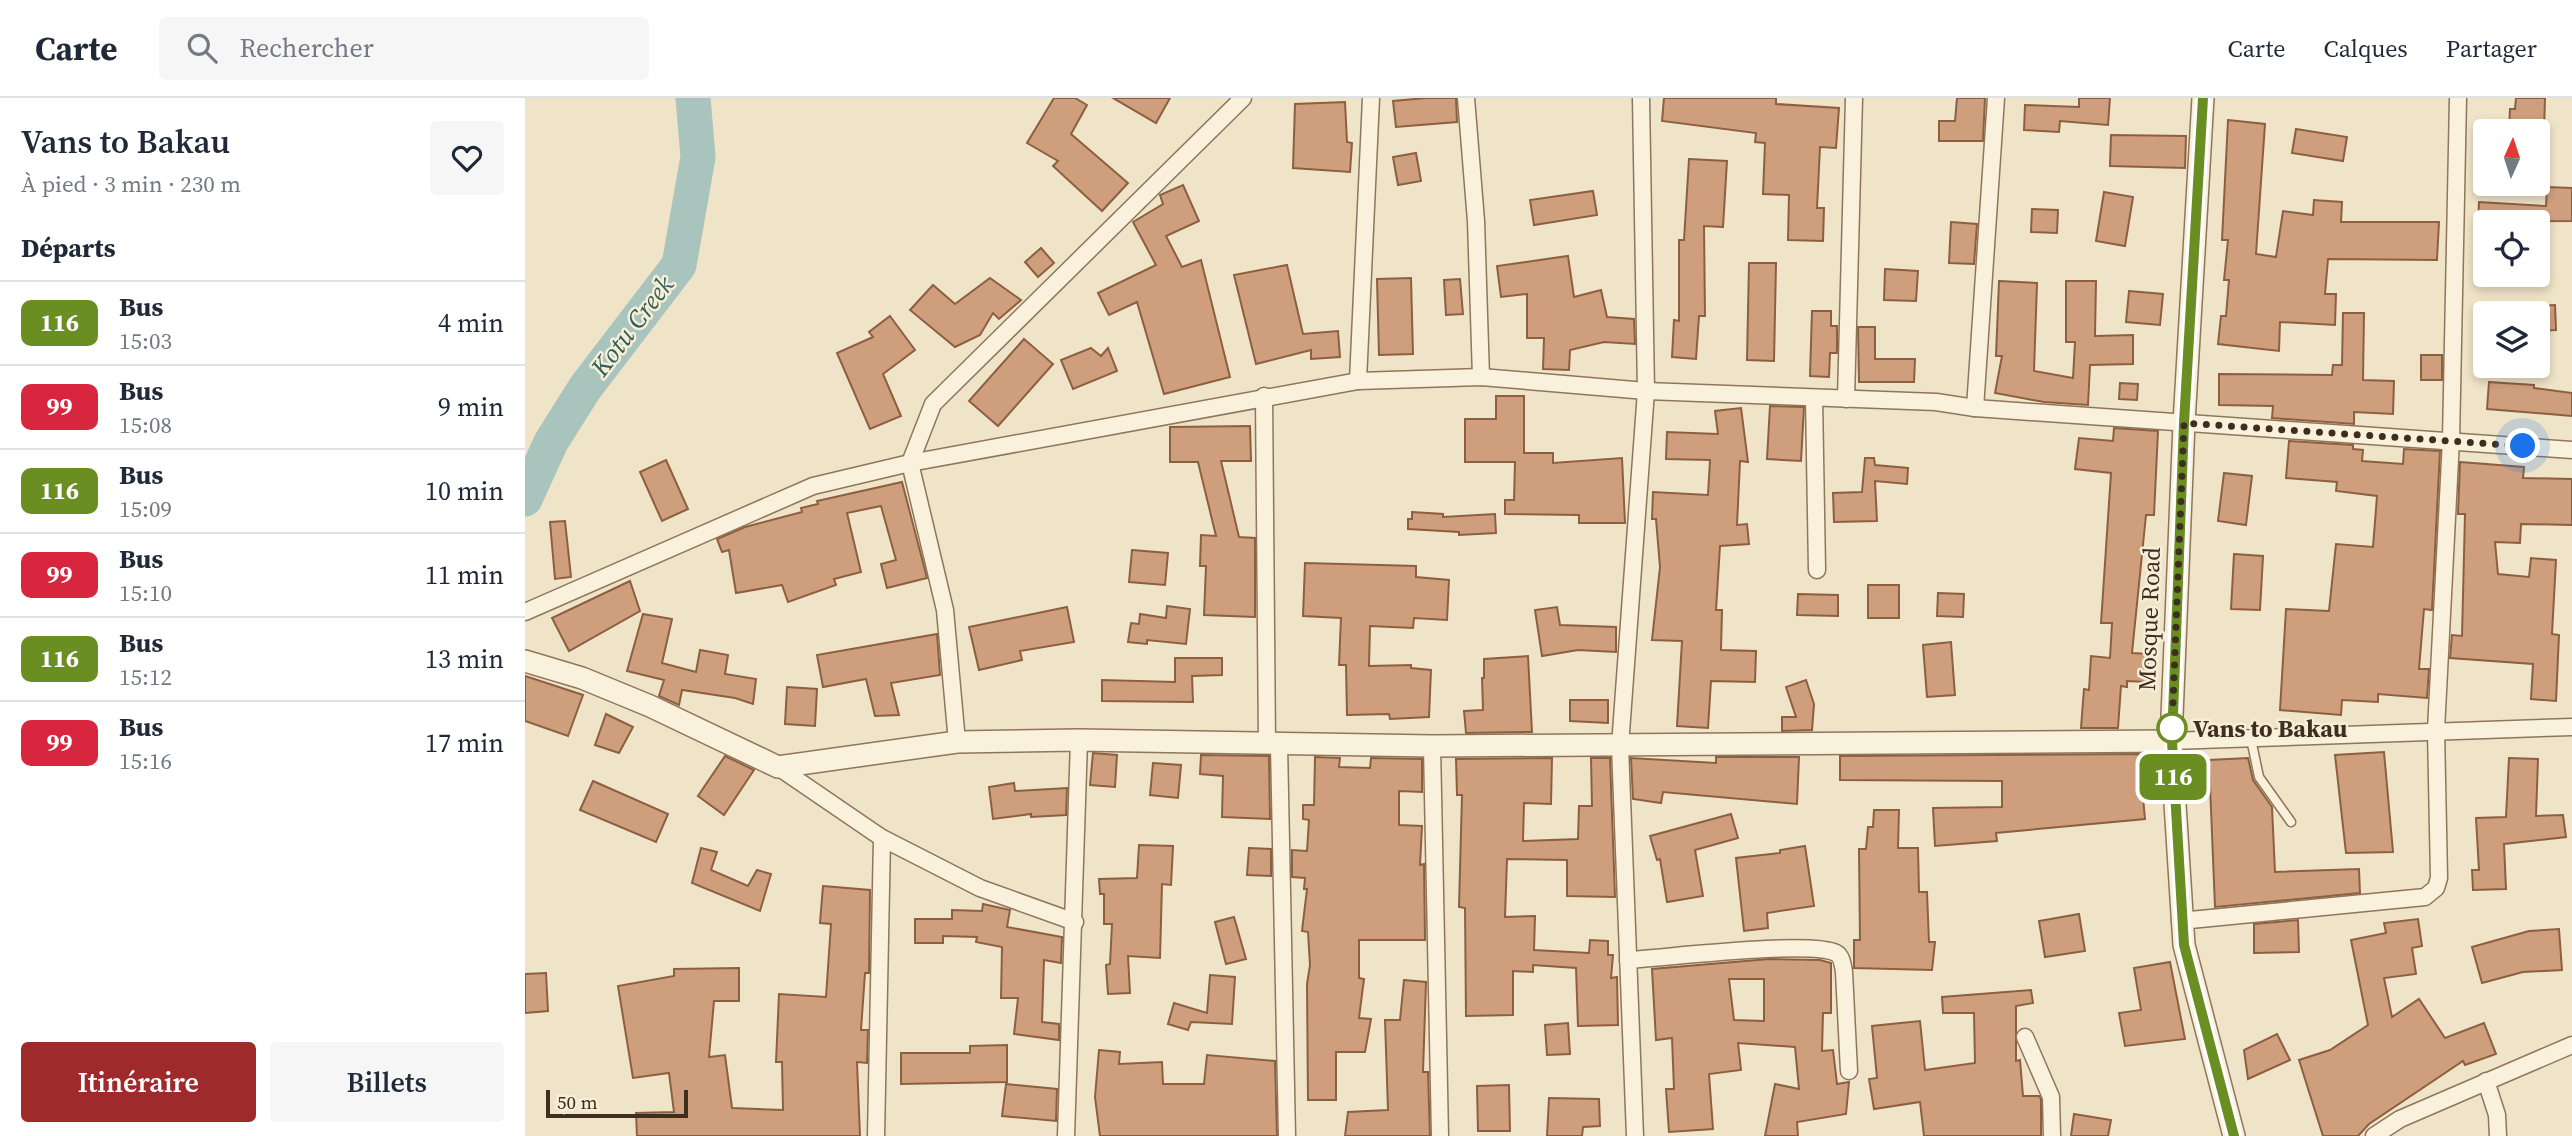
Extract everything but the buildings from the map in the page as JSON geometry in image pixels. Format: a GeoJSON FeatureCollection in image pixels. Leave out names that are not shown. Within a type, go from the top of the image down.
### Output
{"type":"FeatureCollection","features":[{"type":"Feature","properties":{"kind":"street"},"geometry":{"type":"LineString","coordinates":[[957,742],[945,610],[910,463],[933,404],[1243,98]]}},
{"type":"Feature","properties":{"kind":"street"},"geometry":{"type":"LineString","coordinates":[[1358,381],[1371,98]]}},
{"type":"Feature","properties":{"kind":"street"},"geometry":{"type":"LineString","coordinates":[[1466,98],[1476,221],[1481,377]]}},
{"type":"Feature","properties":{"kind":"street"},"geometry":{"type":"LineString","coordinates":[[1635,1136],[1620,746],[1646,391],[1641,98]]}},
{"type":"Feature","properties":{"kind":"street"},"geometry":{"type":"LineString","coordinates":[[1846,399],[1854,98]]}},
{"type":"Feature","properties":{"kind":"street"},"geometry":{"type":"LineString","coordinates":[[1975,408],[1996,98]]}},
{"type":"Feature","properties":{"kind":"street","name":"Mosque Road"},"geometry":{"type":"LineString","coordinates":[[2203,98],[2184,423],[2172,741],[2180,921],[2190,972],[2234,1136]]}},
{"type":"Feature","properties":{"kind":"street"},"geometry":{"type":"LineString","coordinates":[[2180,921],[2425,897],[2436,888],[2439,878],[2436,730],[2451,440],[2458,98]]}},
{"type":"Feature","properties":{"kind":"street"},"geometry":{"type":"LineString","coordinates":[[525,612],[813,486],[910,463],[1264,396],[1358,381],[1481,377],[1646,391],[1937,402],[1975,408],[2572,450]]}},
{"type":"Feature","properties":{"kind":"street"},"geometry":{"type":"LineString","coordinates":[[1264,396],[1287,1136]]}},
{"type":"Feature","properties":{"kind":"street"},"geometry":{"type":"LineString","coordinates":[[1814,398],[1817,570]]}},
{"type":"Feature","properties":{"kind":"street"},"geometry":{"type":"LineString","coordinates":[[525,661],[582,678],[627,696],[778,767],[882,838],[980,888],[1075,922]]}},
{"type":"Feature","properties":{"kind":"street"},"geometry":{"type":"LineString","coordinates":[[778,767],[957,742],[1079,740],[1273,745],[1620,746],[2172,741],[2572,727]]}},
{"type":"Feature","properties":{"kind":"street"},"geometry":{"type":"LineString","coordinates":[[1066,1136],[1079,740]]}},
{"type":"Feature","properties":{"kind":"street"},"geometry":{"type":"LineString","coordinates":[[1432,746],[1440,1136]]}},
{"type":"Feature","properties":{"kind":"street"},"geometry":{"type":"LineString","coordinates":[[876,1136],[882,838]]}},
{"type":"Feature","properties":{"kind":"street"},"geometry":{"type":"LineString","coordinates":[[1629,960],[1793,948],[1835,953],[1841,958],[1844,972],[1849,1071]]}},
{"type":"Feature","properties":{"kind":"street"},"geometry":{"type":"LineString","coordinates":[[2025,1037],[2051,1097],[2052,1136]]}},
{"type":"Feature","properties":{"kind":"street"},"geometry":{"type":"LineString","coordinates":[[2374,1136],[2400,1119],[2572,1045]]}},
{"type":"Feature","properties":{"kind":"street"},"geometry":{"type":"LineString","coordinates":[[2486,1081],[2497,1115],[2498,1136]]}},
{"type":"Feature","properties":{"kind":"lane"},"geometry":{"type":"LineString","coordinates":[[2251,738],[2259,777],[2291,822]]}},
{"type":"Feature","properties":{"kind":"waterway","name":"Kotu Creek"},"geometry":{"type":"LineString","coordinates":[[525,499],[551,442],[585,388],[679,265],[698,157],[693,98]]}},
{"type":"Feature","properties":{"kind":"bus line","name":"116"},"geometry":{"type":"LineString","coordinates":[[2203,98],[2184,423],[2172,704],[2173,796],[2180,921],[2184,945],[2234,1136]]}},
{"type":"Feature","properties":{"kind":"place","name":"Vans to Bakau"},"geometry":{"type":"Point","coordinates":[2172,728]}},
{"type":"Feature","properties":{"kind":"route"},"geometry":{"type":"LineString","coordinates":[[2172,728],[2184,423],[2523,446]]}}]}
